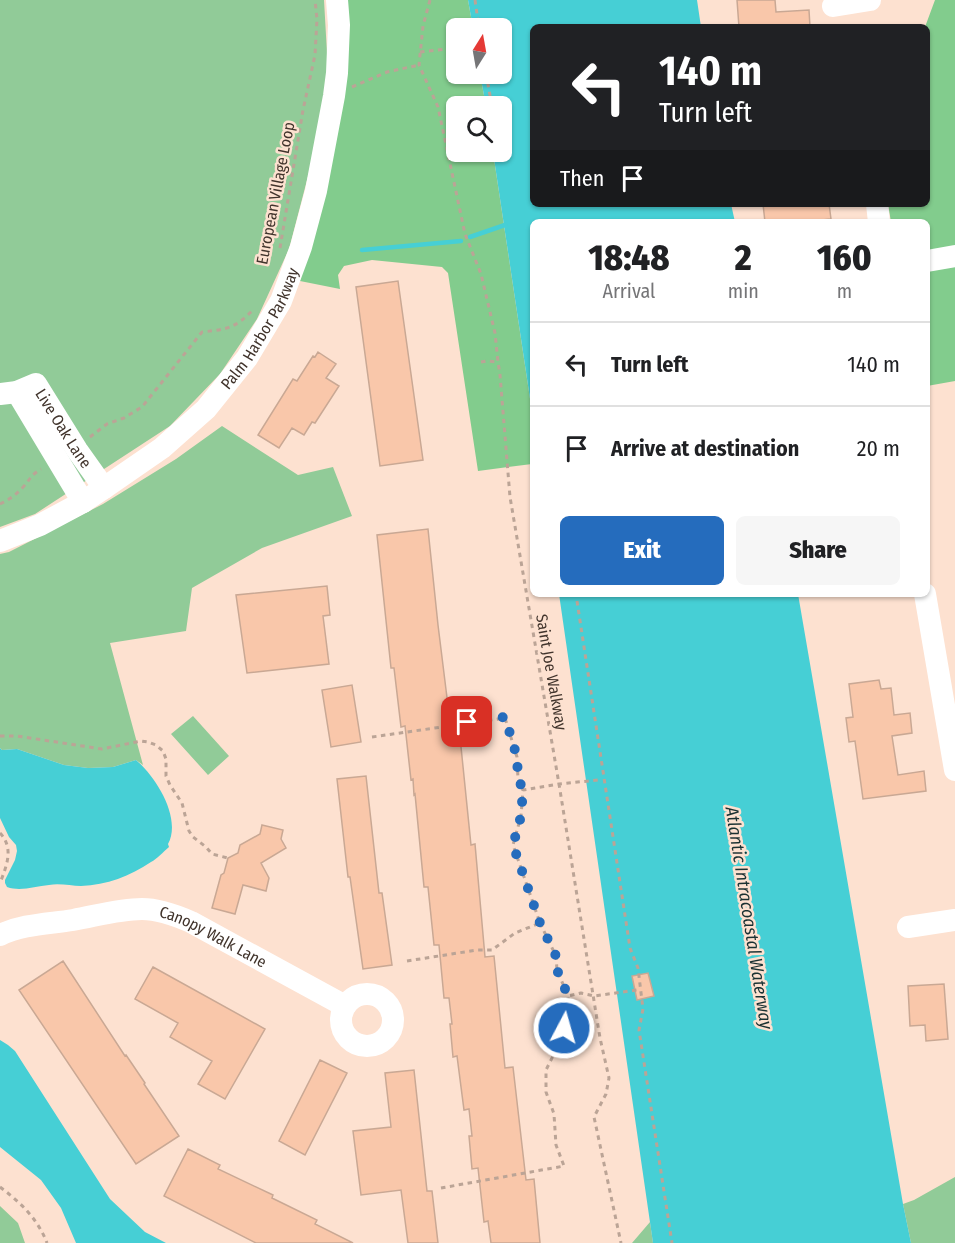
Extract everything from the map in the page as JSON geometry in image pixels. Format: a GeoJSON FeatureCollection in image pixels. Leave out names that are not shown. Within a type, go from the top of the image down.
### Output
{"type":"FeatureCollection","features":[{"type":"Feature","properties":{"kind":"street","name":"Palm Harbor Parkway"},"geometry":{"type":"LineString","coordinates":[[0,542],[40,525],[83,502],[162,448],[206,410],[247,358],[281,301],[301,247],[316,192],[334,96],[339,25],[337,0]]}},
{"type":"Feature","properties":{"kind":"street"},"geometry":{"type":"LineString","coordinates":[[833,6],[870,0]]}},
{"type":"Feature","properties":{"kind":"street"},"geometry":{"type":"LineString","coordinates":[[930,260],[955,256]]}},
{"type":"Feature","properties":{"kind":"street","name":"Live Oak Lane"},"geometry":{"type":"LineString","coordinates":[[9,393],[69,457],[104,489]]}},
{"type":"Feature","properties":{"kind":"street","name":"Live Oak Lane"},"geometry":{"type":"LineString","coordinates":[[69,457],[83,502]]}},
{"type":"Feature","properties":{"kind":"street"},"geometry":{"type":"LineString","coordinates":[[926,597],[955,770]]}},
{"type":"Feature","properties":{"kind":"street","name":"Canopy Walk Lane"},"geometry":{"type":"LineString","coordinates":[[0,935],[22,927],[129,909],[171,913],[191,921],[345,1006]]}},
{"type":"Feature","properties":{"kind":"street"},"geometry":{"type":"LineString","coordinates":[[908,927],[955,920]]}},
{"type":"Feature","properties":{"kind":"path","name":"European Village Loop"},"geometry":{"type":"LineString","coordinates":[[279,254],[303,110],[315,55],[317,19],[315,0]]}},
{"type":"Feature","properties":{"kind":"path"},"geometry":{"type":"LineString","coordinates":[[303,110],[387,72],[418,65],[423,26],[430,0]]}},
{"type":"Feature","properties":{"kind":"path"},"geometry":{"type":"LineString","coordinates":[[475,0],[478,18]]}},
{"type":"Feature","properties":{"kind":"path"},"geometry":{"type":"LineString","coordinates":[[420,52],[446,49]]}},
{"type":"Feature","properties":{"kind":"path","name":"Saint Joe Walkway"},"geometry":{"type":"LineString","coordinates":[[418,65],[438,107],[465,234],[481,274],[495,333],[510,497],[600,1038],[609,1078],[606,1094],[594,1117],[621,1243]]}},
{"type":"Feature","properties":{"kind":"path"},"geometry":{"type":"LineString","coordinates":[[0,504],[12,498],[33,474],[42,469],[53,468],[106,424],[124,418],[142,407],[202,332],[228,329],[244,319],[254,308]]}},
{"type":"Feature","properties":{"kind":"path"},"geometry":{"type":"LineString","coordinates":[[481,362],[498,362]]}},
{"type":"Feature","properties":{"kind":"path"},"geometry":{"type":"LineString","coordinates":[[577,601],[630,948],[638,968],[643,1009],[639,1030],[672,1243]]}},
{"type":"Feature","properties":{"kind":"path"},"geometry":{"type":"LineString","coordinates":[[372,737],[505,717],[517,757],[518,778],[523,790],[521,816],[513,845],[540,923],[556,956],[557,970],[568,996],[568,1015],[561,1040],[546,1070],[546,1092],[554,1114],[556,1145],[564,1166],[441,1188]]}},
{"type":"Feature","properties":{"kind":"path"},"geometry":{"type":"LineString","coordinates":[[0,736],[17,736],[102,749],[141,741],[156,745],[166,759],[166,776],[182,803],[189,831],[212,854],[228,858]]}},
{"type":"Feature","properties":{"kind":"path"},"geometry":{"type":"LineString","coordinates":[[523,790],[598,780]]}},
{"type":"Feature","properties":{"kind":"path"},"geometry":{"type":"LineString","coordinates":[[0,833],[5,839],[9,857],[0,883]]}},
{"type":"Feature","properties":{"kind":"path"},"geometry":{"type":"LineString","coordinates":[[407,961],[477,950],[492,950],[515,933],[540,923]]}},
{"type":"Feature","properties":{"kind":"path"},"geometry":{"type":"LineString","coordinates":[[568,996],[581,993],[594,996],[637,990]]}},
{"type":"Feature","properties":{"kind":"path"},"geometry":{"type":"LineString","coordinates":[[0,1187],[21,1203],[43,1233],[46,1243]]}},
{"type":"Feature","properties":{"kind":"green space"},"geometry":{"type":"Polygon","coordinates":[[[0,0],[324,0],[328,71],[312,161],[289,249],[257,319],[220,374],[170,426],[35,514],[0,527],[0,0]]]}},
{"type":"Feature","properties":{"kind":"green space"},"geometry":{"type":"Polygon","coordinates":[[[344,0],[468,0],[471,18],[446,18],[446,84],[482,84],[484,96],[446,96],[446,162],[494,162],[530,399],[530,464],[478,471],[448,273],[442,267],[372,260],[344,266],[338,275],[340,289],[300,281],[344,0]]]}},
{"type":"Feature","properties":{"kind":"green space"},"geometry":{"type":"Polygon","coordinates":[[[935,0],[955,0],[955,381],[930,385],[930,219],[890,219],[888,207],[930,207],[930,24],[926,24],[935,0]]]}},
{"type":"Feature","properties":{"kind":"green space"},"geometry":{"type":"Polygon","coordinates":[[[222,426],[298,475],[333,467],[352,516],[262,548],[192,588],[186,631],[110,643],[143,765],[136,760],[113,767],[88,768],[64,765],[17,749],[2,750],[0,748],[0,554],[9,552],[103,504],[176,459],[222,426]]]}},
{"type":"Feature","properties":{"kind":"green space"},"geometry":{"type":"Polygon","coordinates":[[[193,716],[229,756],[208,775],[171,734],[193,716]]]}},
{"type":"Feature","properties":{"kind":"green space"},"geometry":{"type":"Polygon","coordinates":[[[955,1177],[955,1243],[911,1243],[903,1204],[955,1177]]]}},
{"type":"Feature","properties":{"kind":"green space"},"geometry":{"type":"Polygon","coordinates":[[[0,1206],[18,1223],[25,1243],[0,1243],[0,1206]]]}},
{"type":"Feature","properties":{"kind":"green space"},"geometry":{"type":"Polygon","coordinates":[[[650,1222],[653,1243],[632,1243],[650,1222]]]}},
{"type":"Feature","properties":{"kind":"water"},"geometry":{"type":"Polygon","coordinates":[[[468,0],[697,0],[701,24],[530,24],[530,207],[732,207],[734,219],[530,219],[530,399],[494,162],[512,162],[512,96],[484,96],[482,84],[512,84],[512,18],[471,18],[468,0]]]}},
{"type":"Feature","properties":{"kind":"water","name":"Atlantic Intracoastal Waterway"},"geometry":{"type":"Polygon","coordinates":[[[559,597],[799,597],[911,1243],[653,1243],[559,597]]]}},
{"type":"Feature","properties":{"kind":"water"},"geometry":{"type":"Polygon","coordinates":[[[0,748],[2,750],[17,749],[64,765],[88,768],[113,767],[136,760],[159,787],[165,799],[172,822],[169,847],[143,867],[109,882],[81,886],[53,884],[18,889],[7,887],[5,880],[17,851],[16,845],[9,837],[0,818],[0,748]]]}},
{"type":"Feature","properties":{"kind":"water"},"geometry":{"type":"Polygon","coordinates":[[[0,1040],[15,1051],[110,1199],[145,1232],[166,1243],[76,1243],[61,1208],[41,1180],[0,1147],[0,1040]]]}},
{"type":"Feature","properties":{"kind":"building"},"geometry":{"type":"Polygon","coordinates":[[[737,0],[775,0],[776,12],[809,10],[810,24],[739,24],[737,0]]]}},
{"type":"Feature","properties":{"kind":"building"},"geometry":{"type":"Polygon","coordinates":[[[763,207],[829,207],[831,219],[765,219],[763,207]]]}},
{"type":"Feature","properties":{"kind":"building"},"geometry":{"type":"Polygon","coordinates":[[[398,281],[423,460],[380,466],[356,287],[398,281]]]}},
{"type":"Feature","properties":{"kind":"building"},"geometry":{"type":"Polygon","coordinates":[[[318,352],[336,364],[326,378],[339,386],[315,423],[312,422],[304,435],[292,428],[279,448],[258,435],[293,379],[297,381],[318,352]]]}},
{"type":"Feature","properties":{"kind":"building"},"geometry":{"type":"Polygon","coordinates":[[[428,529],[452,738],[460,737],[471,845],[475,844],[485,957],[494,956],[505,1068],[513,1067],[526,1180],[534,1179],[540,1243],[491,1243],[488,1221],[484,1222],[478,1168],[472,1169],[469,1109],[464,1110],[457,1056],[453,1057],[449,998],[444,998],[439,945],[434,945],[428,887],[424,887],[413,779],[411,780],[405,726],[401,727],[394,668],[391,668],[377,535],[428,529]]]}},
{"type":"Feature","properties":{"kind":"building"},"geometry":{"type":"Polygon","coordinates":[[[327,586],[330,615],[323,616],[329,664],[247,673],[236,595],[327,586]]]}},
{"type":"Feature","properties":{"kind":"building"},"geometry":{"type":"Polygon","coordinates":[[[879,680],[881,689],[891,688],[894,715],[910,713],[912,733],[892,736],[898,775],[924,771],[926,791],[863,799],[855,741],[849,742],[846,718],[853,717],[849,684],[879,680]]]}},
{"type":"Feature","properties":{"kind":"building"},"geometry":{"type":"Polygon","coordinates":[[[352,685],[361,742],[331,747],[322,690],[352,685]]]}},
{"type":"Feature","properties":{"kind":"building"},"geometry":{"type":"Polygon","coordinates":[[[366,776],[379,893],[382,893],[392,965],[363,969],[350,877],[348,877],[337,779],[366,776]]]}},
{"type":"Feature","properties":{"kind":"building"},"geometry":{"type":"Polygon","coordinates":[[[262,825],[283,830],[281,839],[286,848],[261,863],[269,878],[266,891],[243,885],[235,914],[212,908],[228,858],[238,853],[240,845],[260,834],[262,825]]]}},
{"type":"Feature","properties":{"kind":"building"},"geometry":{"type":"Polygon","coordinates":[[[63,961],[179,1136],[136,1164],[19,990],[63,961]]]}},
{"type":"Feature","properties":{"kind":"building"},"geometry":{"type":"Polygon","coordinates":[[[153,967],[265,1029],[225,1099],[198,1084],[212,1061],[170,1037],[178,1023],[135,999],[153,967]]]}},
{"type":"Feature","properties":{"kind":"building"},"geometry":{"type":"Polygon","coordinates":[[[648,973],[654,996],[637,1000],[632,976],[648,973]]]}},
{"type":"Feature","properties":{"kind":"building"},"geometry":{"type":"Polygon","coordinates":[[[944,984],[948,1039],[926,1041],[925,1025],[910,1026],[908,986],[944,984]]]}},
{"type":"Feature","properties":{"kind":"building"},"geometry":{"type":"Polygon","coordinates":[[[320,1060],[347,1073],[305,1155],[279,1141],[320,1060]]]}},
{"type":"Feature","properties":{"kind":"building"},"geometry":{"type":"Polygon","coordinates":[[[414,1070],[427,1191],[432,1191],[438,1243],[408,1243],[401,1190],[361,1195],[353,1131],[391,1127],[385,1073],[414,1070]]]}},
{"type":"Feature","properties":{"kind":"building"},"geometry":{"type":"Polygon","coordinates":[[[188,1149],[220,1165],[218,1169],[273,1195],[272,1198],[317,1220],[315,1224],[353,1243],[256,1243],[164,1196],[188,1149]]]}},
{"type":"Feature","properties":{"kind":"waterway"},"geometry":{"type":"LineString","coordinates":[[470,237],[505,225]]}},
{"type":"Feature","properties":{"kind":"waterway"},"geometry":{"type":"LineString","coordinates":[[362,250],[461,241]]}},
{"type":"Feature","properties":{"kind":"route"},"geometry":{"type":"LineString","coordinates":[[467,722],[505,717],[517,757],[518,778],[523,790],[521,816],[513,845],[540,923],[556,956],[557,970],[568,996],[568,1015],[564,1028]]}}]}
